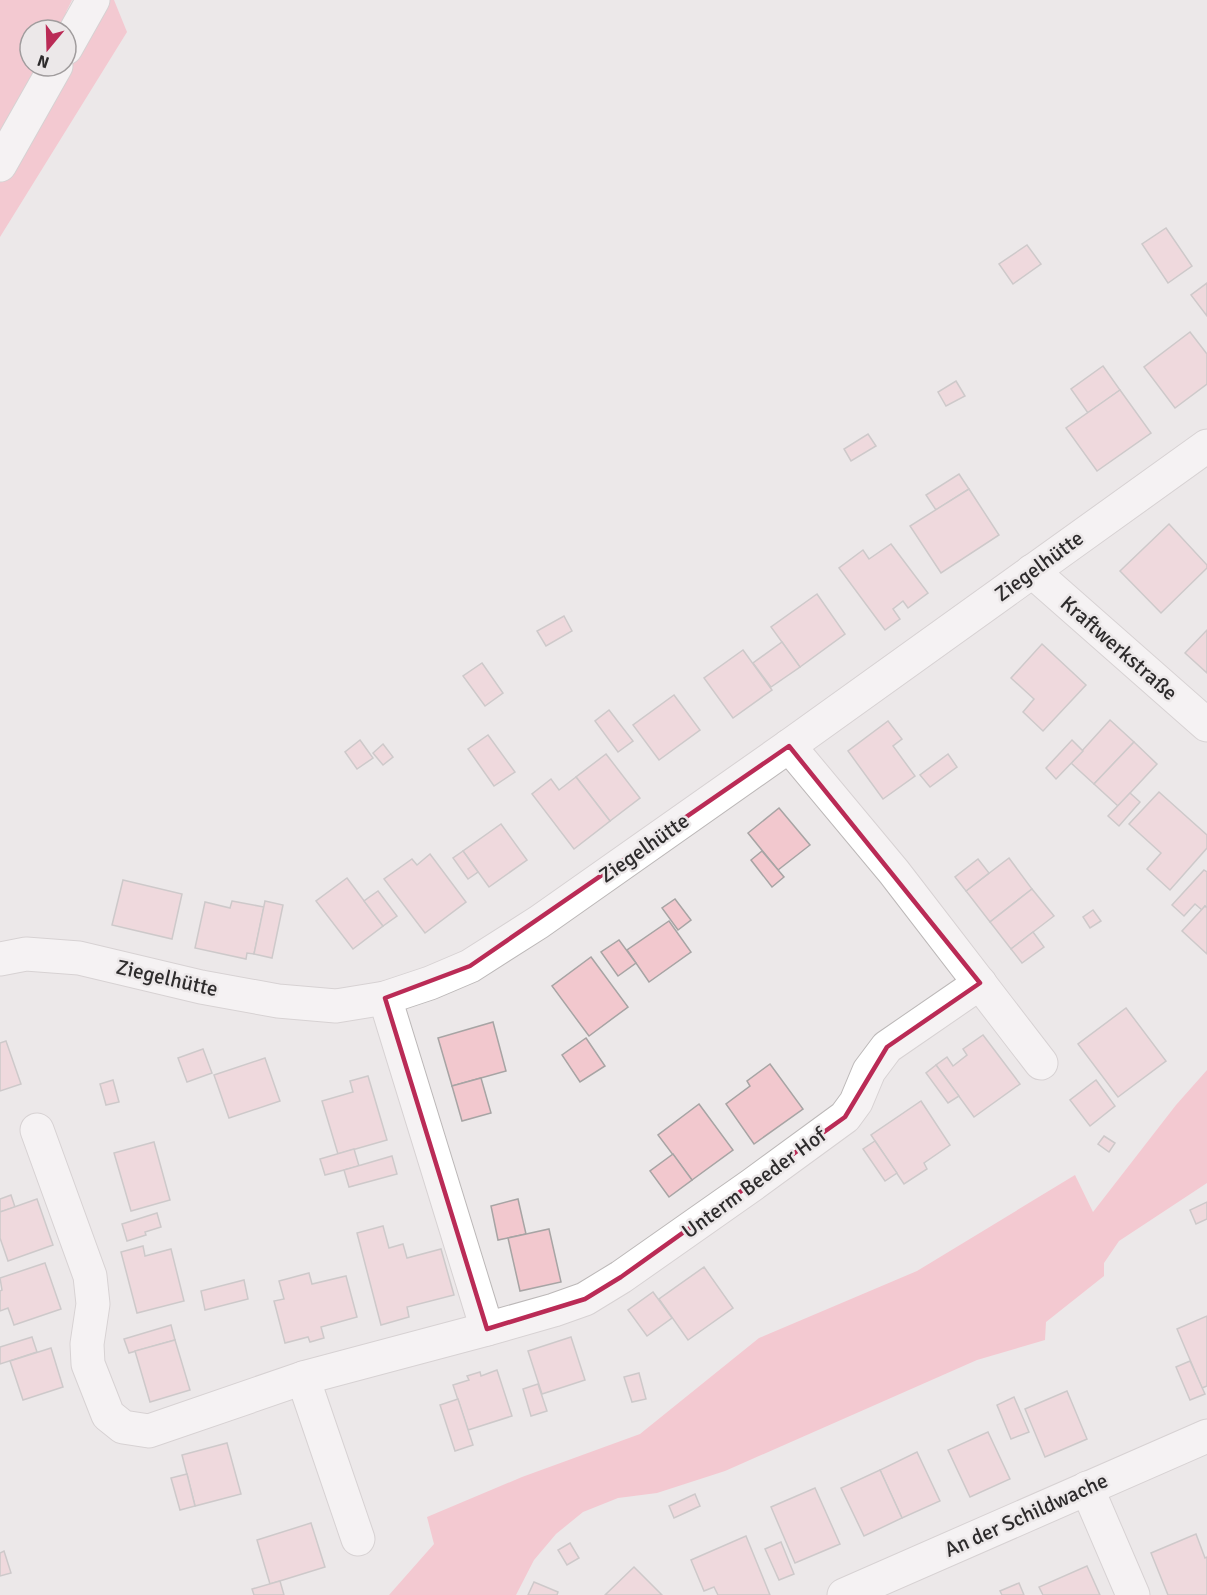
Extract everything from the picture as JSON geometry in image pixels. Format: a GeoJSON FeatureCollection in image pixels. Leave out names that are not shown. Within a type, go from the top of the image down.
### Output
{"type":"FeatureCollection","features":[{"type":"Feature","properties":{"kind":"street"},"geometry":{"type":"LineString","coordinates":[[78,27],[93,0]]}},
{"type":"Feature","properties":{"kind":"street"},"geometry":{"type":"LineString","coordinates":[[0,165],[49,78]]}},
{"type":"Feature","properties":{"kind":"street","name":"Ziegelhütte"},"geometry":{"type":"LineString","coordinates":[[0,959],[26,954],[79,958],[201,987],[278,1001],[336,1006],[386,998],[470,966],[539,922],[789,746],[1207,446]]}},
{"type":"Feature","properties":{"kind":"street","name":"Kraftwerkstraße"},"geometry":{"type":"LineString","coordinates":[[1032,571],[1207,725]]}},
{"type":"Feature","properties":{"kind":"street"},"geometry":{"type":"LineString","coordinates":[[789,746],[894,872],[1041,1063]]}},
{"type":"Feature","properties":{"kind":"street","name":"Unterm Beeder Hof"},"geometry":{"type":"LineString","coordinates":[[36,1130],[90,1276],[93,1304],[87,1344],[88,1364],[108,1414],[123,1427],[149,1431],[303,1378],[487,1329],[585,1299],[621,1277],[845,1117],[856,1102],[868,1071],[887,1047],[980,983]]}},
{"type":"Feature","properties":{"kind":"street"},"geometry":{"type":"LineString","coordinates":[[386,998],[487,1329]]}},
{"type":"Feature","properties":{"kind":"street"},"geometry":{"type":"LineString","coordinates":[[303,1378],[358,1539]]}},
{"type":"Feature","properties":{"kind":"street","name":"An der Schildwache"},"geometry":{"type":"LineString","coordinates":[[844,1595],[1207,1436]]}},
{"type":"Feature","properties":{"kind":"street"},"geometry":{"type":"LineString","coordinates":[[1087,1488],[1133,1595]]}},
{"type":"Feature","properties":{"kind":"highlighted area"},"geometry":{"type":"Polygon","coordinates":[[[789,746],[980,983],[887,1047],[845,1117],[621,1277],[585,1299],[487,1329],[385,998],[470,966],[789,746]]]}},
{"type":"Feature","properties":{"kind":"shaded area"},"geometry":{"type":"Polygon","coordinates":[[[0,0],[72,0],[66,12],[101,0],[114,0],[127,32],[0,237],[0,0]]]}},
{"type":"Feature","properties":{"kind":"shaded area"},"geometry":{"type":"Polygon","coordinates":[[[1207,1070],[1207,1183],[1119,1241],[1104,1263],[1104,1276],[1046,1322],[1045,1340],[977,1360],[725,1471],[657,1493],[618,1498],[583,1512],[556,1534],[534,1560],[516,1595],[389,1595],[434,1544],[427,1517],[522,1477],[640,1434],[759,1338],[917,1271],[1075,1175],[1093,1212],[1176,1105],[1207,1070]]]}},
{"type":"Feature","properties":{"kind":"building"},"geometry":{"type":"Polygon","coordinates":[[[1166,228],[1192,266],[1168,283],[1142,244],[1166,228]]]}},
{"type":"Feature","properties":{"kind":"building"},"geometry":{"type":"Polygon","coordinates":[[[1027,245],[1041,264],[1013,284],[999,264],[1027,245]]]}},
{"type":"Feature","properties":{"kind":"building"},"geometry":{"type":"Polygon","coordinates":[[[1207,283],[1207,316],[1191,295],[1207,283]]]}},
{"type":"Feature","properties":{"kind":"building"},"geometry":{"type":"Polygon","coordinates":[[[1190,332],[1207,354],[1207,384],[1175,408],[1144,367],[1190,332]]]}},
{"type":"Feature","properties":{"kind":"building"},"geometry":{"type":"Polygon","coordinates":[[[1103,366],[1120,390],[1088,413],[1071,389],[1103,366]]]}},
{"type":"Feature","properties":{"kind":"building"},"geometry":{"type":"Polygon","coordinates":[[[956,381],[965,396],[946,406],[938,392],[956,381]]]}},
{"type":"Feature","properties":{"kind":"building"},"geometry":{"type":"Polygon","coordinates":[[[1120,390],[1151,433],[1097,471],[1066,428],[1120,390]]]}},
{"type":"Feature","properties":{"kind":"building"},"geometry":{"type":"Polygon","coordinates":[[[868,434],[876,446],[851,461],[844,449],[868,434]]]}},
{"type":"Feature","properties":{"kind":"building"},"geometry":{"type":"Polygon","coordinates":[[[959,474],[969,489],[936,510],[926,495],[959,474]]]}},
{"type":"Feature","properties":{"kind":"building"},"geometry":{"type":"Polygon","coordinates":[[[969,489],[999,535],[941,573],[910,526],[969,489]]]}},
{"type":"Feature","properties":{"kind":"building"},"geometry":{"type":"Polygon","coordinates":[[[1169,524],[1207,565],[1207,568],[1161,613],[1120,571],[1169,524]]]}},
{"type":"Feature","properties":{"kind":"building"},"geometry":{"type":"Polygon","coordinates":[[[891,544],[928,593],[908,608],[903,601],[893,609],[900,619],[885,630],[839,568],[863,550],[869,559],[891,544]]]}},
{"type":"Feature","properties":{"kind":"building"},"geometry":{"type":"Polygon","coordinates":[[[817,594],[845,634],[800,667],[771,627],[817,594]]]}},
{"type":"Feature","properties":{"kind":"building"},"geometry":{"type":"Polygon","coordinates":[[[564,616],[572,631],[546,646],[537,631],[564,616]]]}},
{"type":"Feature","properties":{"kind":"building"},"geometry":{"type":"Polygon","coordinates":[[[1207,630],[1207,673],[1185,653],[1207,630]]]}},
{"type":"Feature","properties":{"kind":"building"},"geometry":{"type":"Polygon","coordinates":[[[782,642],[800,667],[771,687],[753,663],[782,642]]]}},
{"type":"Feature","properties":{"kind":"building"},"geometry":{"type":"Polygon","coordinates":[[[1042,644],[1086,685],[1043,731],[1023,712],[1034,699],[1011,678],[1042,644]]]}},
{"type":"Feature","properties":{"kind":"building"},"geometry":{"type":"Polygon","coordinates":[[[743,650],[772,690],[733,718],[704,678],[743,650]]]}},
{"type":"Feature","properties":{"kind":"building"},"geometry":{"type":"Polygon","coordinates":[[[482,663],[503,693],[485,706],[463,676],[482,663]]]}},
{"type":"Feature","properties":{"kind":"building"},"geometry":{"type":"Polygon","coordinates":[[[674,695],[700,730],[659,760],[633,725],[674,695]]]}},
{"type":"Feature","properties":{"kind":"building"},"geometry":{"type":"Polygon","coordinates":[[[609,710],[633,741],[618,752],[595,721],[609,710]]]}},
{"type":"Feature","properties":{"kind":"building"},"geometry":{"type":"Polygon","coordinates":[[[1110,720],[1134,742],[1094,784],[1071,763],[1110,720]]]}},
{"type":"Feature","properties":{"kind":"building"},"geometry":{"type":"Polygon","coordinates":[[[888,721],[902,739],[893,746],[915,776],[883,799],[848,751],[888,721]]]}},
{"type":"Feature","properties":{"kind":"building"},"geometry":{"type":"Polygon","coordinates":[[[488,735],[515,772],[494,786],[468,749],[488,735]]]}},
{"type":"Feature","properties":{"kind":"building"},"geometry":{"type":"Polygon","coordinates":[[[360,740],[373,758],[357,769],[345,752],[360,740]]]}},
{"type":"Feature","properties":{"kind":"building"},"geometry":{"type":"Polygon","coordinates":[[[1072,740],[1083,751],[1056,779],[1046,768],[1072,740]]]}},
{"type":"Feature","properties":{"kind":"building"},"geometry":{"type":"Polygon","coordinates":[[[1134,742],[1157,764],[1118,806],[1094,784],[1134,742]]]}},
{"type":"Feature","properties":{"kind":"building"},"geometry":{"type":"Polygon","coordinates":[[[383,744],[393,757],[383,765],[373,753],[383,744]]]}},
{"type":"Feature","properties":{"kind":"building"},"geometry":{"type":"Polygon","coordinates":[[[606,754],[640,798],[610,821],[576,777],[606,754]]]}},
{"type":"Feature","properties":{"kind":"building"},"geometry":{"type":"Polygon","coordinates":[[[948,754],[957,767],[930,787],[920,775],[948,754]]]}},
{"type":"Feature","properties":{"kind":"building"},"geometry":{"type":"Polygon","coordinates":[[[576,777],[610,821],[574,849],[532,794],[551,779],[559,790],[576,777]]]}},
{"type":"Feature","properties":{"kind":"building"},"geometry":{"type":"Polygon","coordinates":[[[1159,792],[1207,835],[1207,848],[1170,890],[1147,869],[1161,853],[1129,824],[1159,792]]]}},
{"type":"Feature","properties":{"kind":"building"},"geometry":{"type":"Polygon","coordinates":[[[1130,793],[1140,802],[1119,826],[1108,816],[1130,793]]]}},
{"type":"Feature","properties":{"kind":"building"},"geometry":{"type":"Polygon","coordinates":[[[779,808],[810,845],[778,870],[748,833],[779,808]]]}},
{"type":"Feature","properties":{"kind":"building"},"geometry":{"type":"Polygon","coordinates":[[[501,824],[527,860],[489,887],[463,851],[501,824]]]}},
{"type":"Feature","properties":{"kind":"building"},"geometry":{"type":"Polygon","coordinates":[[[463,851],[478,872],[468,879],[453,858],[463,851]]]}},
{"type":"Feature","properties":{"kind":"building"},"geometry":{"type":"Polygon","coordinates":[[[762,851],[784,877],[772,887],[751,860],[762,851]]]}},
{"type":"Feature","properties":{"kind":"building"},"geometry":{"type":"Polygon","coordinates":[[[430,854],[466,902],[425,933],[384,879],[412,859],[417,865],[430,854]]]}},
{"type":"Feature","properties":{"kind":"building"},"geometry":{"type":"Polygon","coordinates":[[[1009,858],[1032,889],[990,922],[966,891],[1009,858]]]}},
{"type":"Feature","properties":{"kind":"building"},"geometry":{"type":"Polygon","coordinates":[[[978,859],[989,873],[966,891],[955,877],[978,859]]]}},
{"type":"Feature","properties":{"kind":"building"},"geometry":{"type":"Polygon","coordinates":[[[1204,870],[1207,872],[1207,908],[1205,906],[1202,910],[1195,904],[1184,916],[1172,905],[1204,870]]]}},
{"type":"Feature","properties":{"kind":"building"},"geometry":{"type":"Polygon","coordinates":[[[347,878],[383,926],[353,949],[316,901],[347,878]]]}},
{"type":"Feature","properties":{"kind":"building"},"geometry":{"type":"Polygon","coordinates":[[[123,880],[182,894],[172,939],[112,925],[123,880]]]}},
{"type":"Feature","properties":{"kind":"building"},"geometry":{"type":"Polygon","coordinates":[[[1032,889],[1054,916],[1011,949],[990,922],[1032,889]]]}},
{"type":"Feature","properties":{"kind":"building"},"geometry":{"type":"Polygon","coordinates":[[[378,891],[397,916],[383,926],[364,901],[378,891]]]}},
{"type":"Feature","properties":{"kind":"building"},"geometry":{"type":"Polygon","coordinates":[[[675,899],[691,920],[678,930],[662,908],[675,899]]]}},
{"type":"Feature","properties":{"kind":"building"},"geometry":{"type":"Polygon","coordinates":[[[232,901],[264,907],[254,954],[247,953],[246,959],[195,948],[205,902],[230,908],[232,901]]]}},
{"type":"Feature","properties":{"kind":"building"},"geometry":{"type":"Polygon","coordinates":[[[265,901],[283,905],[272,958],[254,954],[265,901]]]}},
{"type":"Feature","properties":{"kind":"building"},"geometry":{"type":"Polygon","coordinates":[[[1205,906],[1207,908],[1207,954],[1182,931],[1205,906]]]}},
{"type":"Feature","properties":{"kind":"building"},"geometry":{"type":"Polygon","coordinates":[[[1093,910],[1101,921],[1090,928],[1083,917],[1093,910]]]}},
{"type":"Feature","properties":{"kind":"building"},"geometry":{"type":"Polygon","coordinates":[[[669,921],[691,952],[649,982],[627,950],[669,921]]]}},
{"type":"Feature","properties":{"kind":"building"},"geometry":{"type":"Polygon","coordinates":[[[1033,932],[1044,947],[1022,963],[1011,949],[1033,932]]]}},
{"type":"Feature","properties":{"kind":"building"},"geometry":{"type":"Polygon","coordinates":[[[619,940],[636,963],[618,976],[601,952],[619,940]]]}},
{"type":"Feature","properties":{"kind":"building"},"geometry":{"type":"Polygon","coordinates":[[[591,957],[628,1007],[589,1036],[552,986],[591,957]]]}},
{"type":"Feature","properties":{"kind":"building"},"geometry":{"type":"Polygon","coordinates":[[[1126,1008],[1166,1061],[1118,1097],[1078,1044],[1126,1008]]]}},
{"type":"Feature","properties":{"kind":"building"},"geometry":{"type":"Polygon","coordinates":[[[493,1022],[506,1071],[452,1086],[438,1038],[493,1022]]]}},
{"type":"Feature","properties":{"kind":"building"},"geometry":{"type":"Polygon","coordinates":[[[983,1035],[1020,1084],[974,1117],[936,1065],[947,1057],[953,1066],[967,1055],[963,1049],[983,1035]]]}},
{"type":"Feature","properties":{"kind":"building"},"geometry":{"type":"Polygon","coordinates":[[[586,1038],[605,1066],[580,1082],[562,1055],[586,1038]]]}},
{"type":"Feature","properties":{"kind":"building"},"geometry":{"type":"Polygon","coordinates":[[[6,1041],[21,1084],[0,1091],[0,1043],[6,1041]]]}},
{"type":"Feature","properties":{"kind":"building"},"geometry":{"type":"Polygon","coordinates":[[[203,1049],[212,1073],[187,1082],[178,1058],[203,1049]]]}},
{"type":"Feature","properties":{"kind":"building"},"geometry":{"type":"Polygon","coordinates":[[[265,1058],[280,1101],[229,1118],[214,1075],[265,1058]]]}},
{"type":"Feature","properties":{"kind":"building"},"geometry":{"type":"Polygon","coordinates":[[[770,1064],[803,1109],[754,1144],[726,1104],[750,1086],[747,1081],[770,1064]]]}},
{"type":"Feature","properties":{"kind":"building"},"geometry":{"type":"Polygon","coordinates":[[[936,1065],[959,1096],[948,1103],[926,1073],[936,1065]]]}},
{"type":"Feature","properties":{"kind":"building"},"geometry":{"type":"Polygon","coordinates":[[[368,1076],[387,1140],[338,1154],[322,1101],[353,1092],[350,1081],[368,1076]]]}},
{"type":"Feature","properties":{"kind":"building"},"geometry":{"type":"Polygon","coordinates":[[[481,1078],[491,1113],[462,1121],[452,1086],[481,1078]]]}},
{"type":"Feature","properties":{"kind":"building"},"geometry":{"type":"Polygon","coordinates":[[[113,1080],[119,1102],[106,1105],[100,1084],[113,1080]]]}},
{"type":"Feature","properties":{"kind":"building"},"geometry":{"type":"Polygon","coordinates":[[[1096,1080],[1115,1106],[1090,1126],[1070,1100],[1096,1080]]]}},
{"type":"Feature","properties":{"kind":"building"},"geometry":{"type":"Polygon","coordinates":[[[921,1101],[950,1145],[924,1163],[927,1169],[904,1184],[871,1135],[921,1101]]]}},
{"type":"Feature","properties":{"kind":"building"},"geometry":{"type":"Polygon","coordinates":[[[699,1104],[733,1150],[692,1180],[658,1135],[699,1104]]]}},
{"type":"Feature","properties":{"kind":"building"},"geometry":{"type":"Polygon","coordinates":[[[1104,1136],[1115,1143],[1109,1152],[1098,1144],[1104,1136]]]}},
{"type":"Feature","properties":{"kind":"building"},"geometry":{"type":"Polygon","coordinates":[[[875,1141],[897,1173],[885,1181],[863,1149],[875,1141]]]}},
{"type":"Feature","properties":{"kind":"building"},"geometry":{"type":"Polygon","coordinates":[[[154,1142],[170,1200],[131,1211],[114,1153],[154,1142]]]}},
{"type":"Feature","properties":{"kind":"building"},"geometry":{"type":"Polygon","coordinates":[[[354,1149],[359,1166],[325,1175],[320,1159],[354,1149]]]}},
{"type":"Feature","properties":{"kind":"building"},"geometry":{"type":"Polygon","coordinates":[[[673,1154],[692,1180],[669,1197],[650,1171],[673,1154]]]}},
{"type":"Feature","properties":{"kind":"building"},"geometry":{"type":"Polygon","coordinates":[[[392,1156],[397,1174],[349,1187],[344,1170],[392,1156]]]}},
{"type":"Feature","properties":{"kind":"building"},"geometry":{"type":"Polygon","coordinates":[[[11,1195],[15,1207],[0,1212],[0,1199],[11,1195]]]}},
{"type":"Feature","properties":{"kind":"building"},"geometry":{"type":"Polygon","coordinates":[[[37,1199],[53,1245],[8,1261],[0,1238],[0,1212],[37,1199]]]}},
{"type":"Feature","properties":{"kind":"building"},"geometry":{"type":"Polygon","coordinates":[[[518,1199],[526,1234],[498,1240],[491,1206],[518,1199]]]}},
{"type":"Feature","properties":{"kind":"building"},"geometry":{"type":"Polygon","coordinates":[[[1207,1202],[1207,1219],[1196,1224],[1190,1210],[1207,1202]]]}},
{"type":"Feature","properties":{"kind":"building"},"geometry":{"type":"Polygon","coordinates":[[[157,1213],[161,1227],[127,1241],[122,1224],[157,1213]]]}},
{"type":"Feature","properties":{"kind":"building"},"geometry":{"type":"Polygon","coordinates":[[[383,1226],[389,1248],[403,1244],[407,1258],[441,1249],[454,1295],[407,1307],[409,1317],[381,1325],[357,1233],[383,1226]]]}},
{"type":"Feature","properties":{"kind":"building"},"geometry":{"type":"Polygon","coordinates":[[[549,1229],[561,1282],[520,1291],[508,1238],[549,1229]]]}},
{"type":"Feature","properties":{"kind":"building"},"geometry":{"type":"Polygon","coordinates":[[[143,1246],[145,1256],[171,1249],[184,1301],[137,1313],[121,1252],[143,1246]]]}},
{"type":"Feature","properties":{"kind":"building"},"geometry":{"type":"Polygon","coordinates":[[[45,1263],[61,1309],[14,1325],[8,1308],[0,1311],[0,1291],[2,1290],[0,1278],[45,1263]]]}},
{"type":"Feature","properties":{"kind":"building"},"geometry":{"type":"Polygon","coordinates":[[[704,1267],[733,1308],[688,1340],[659,1299],[704,1267]]]}},
{"type":"Feature","properties":{"kind":"building"},"geometry":{"type":"Polygon","coordinates":[[[309,1273],[312,1284],[346,1276],[357,1317],[321,1327],[324,1338],[310,1342],[308,1337],[285,1343],[274,1301],[284,1299],[279,1281],[309,1273]]]}},
{"type":"Feature","properties":{"kind":"building"},"geometry":{"type":"Polygon","coordinates":[[[244,1280],[248,1299],[205,1310],[201,1291],[244,1280]]]}},
{"type":"Feature","properties":{"kind":"building"},"geometry":{"type":"Polygon","coordinates":[[[653,1292],[672,1318],[647,1336],[628,1310],[653,1292]]]}},
{"type":"Feature","properties":{"kind":"building"},"geometry":{"type":"Polygon","coordinates":[[[1207,1316],[1207,1386],[1202,1388],[1177,1329],[1207,1316]]]}},
{"type":"Feature","properties":{"kind":"building"},"geometry":{"type":"Polygon","coordinates":[[[171,1325],[175,1340],[129,1353],[124,1339],[171,1325]]]}},
{"type":"Feature","properties":{"kind":"building"},"geometry":{"type":"Polygon","coordinates":[[[32,1337],[37,1352],[0,1364],[0,1347],[32,1337]]]}},
{"type":"Feature","properties":{"kind":"building"},"geometry":{"type":"Polygon","coordinates":[[[571,1337],[585,1380],[542,1394],[528,1351],[571,1337]]]}},
{"type":"Feature","properties":{"kind":"building"},"geometry":{"type":"Polygon","coordinates":[[[175,1340],[190,1390],[150,1402],[135,1351],[175,1340]]]}},
{"type":"Feature","properties":{"kind":"building"},"geometry":{"type":"Polygon","coordinates":[[[51,1348],[63,1387],[23,1400],[10,1361],[51,1348]]]}},
{"type":"Feature","properties":{"kind":"building"},"geometry":{"type":"Polygon","coordinates":[[[1190,1361],[1205,1394],[1190,1400],[1176,1367],[1190,1361]]]}},
{"type":"Feature","properties":{"kind":"building"},"geometry":{"type":"Polygon","coordinates":[[[497,1370],[512,1416],[468,1430],[453,1385],[469,1380],[467,1376],[480,1372],[481,1376],[497,1370]]]}},
{"type":"Feature","properties":{"kind":"building"},"geometry":{"type":"Polygon","coordinates":[[[639,1373],[646,1399],[632,1402],[624,1377],[639,1373]]]}},
{"type":"Feature","properties":{"kind":"building"},"geometry":{"type":"Polygon","coordinates":[[[538,1384],[547,1411],[531,1416],[523,1389],[538,1384]]]}},
{"type":"Feature","properties":{"kind":"building"},"geometry":{"type":"Polygon","coordinates":[[[1067,1391],[1087,1439],[1045,1457],[1025,1409],[1067,1391]]]}},
{"type":"Feature","properties":{"kind":"building"},"geometry":{"type":"Polygon","coordinates":[[[1014,1397],[1029,1432],[1011,1439],[997,1405],[1014,1397]]]}},
{"type":"Feature","properties":{"kind":"building"},"geometry":{"type":"Polygon","coordinates":[[[458,1399],[473,1445],[455,1451],[440,1405],[458,1399]]]}},
{"type":"Feature","properties":{"kind":"building"},"geometry":{"type":"Polygon","coordinates":[[[988,1432],[1010,1479],[970,1497],[948,1450],[988,1432]]]}},
{"type":"Feature","properties":{"kind":"building"},"geometry":{"type":"Polygon","coordinates":[[[227,1443],[241,1494],[195,1506],[182,1455],[227,1443]]]}},
{"type":"Feature","properties":{"kind":"building"},"geometry":{"type":"Polygon","coordinates":[[[917,1452],[940,1501],[902,1518],[880,1470],[917,1452]]]}},
{"type":"Feature","properties":{"kind":"building"},"geometry":{"type":"Polygon","coordinates":[[[880,1470],[902,1518],[864,1536],[841,1488],[880,1470]]]}},
{"type":"Feature","properties":{"kind":"building"},"geometry":{"type":"Polygon","coordinates":[[[187,1474],[195,1506],[180,1510],[171,1478],[187,1474]]]}},
{"type":"Feature","properties":{"kind":"building"},"geometry":{"type":"Polygon","coordinates":[[[815,1488],[840,1544],[795,1563],[771,1507],[815,1488]]]}},
{"type":"Feature","properties":{"kind":"building"},"geometry":{"type":"Polygon","coordinates":[[[695,1494],[700,1506],[674,1518],[669,1506],[695,1494]]]}},
{"type":"Feature","properties":{"kind":"building"},"geometry":{"type":"Polygon","coordinates":[[[311,1523],[325,1567],[270,1584],[257,1540],[311,1523]]]}},
{"type":"Feature","properties":{"kind":"building"},"geometry":{"type":"Polygon","coordinates":[[[1196,1534],[1205,1558],[1207,1557],[1207,1595],[1168,1595],[1151,1553],[1196,1534]]]}},
{"type":"Feature","properties":{"kind":"building"},"geometry":{"type":"Polygon","coordinates":[[[746,1536],[770,1595],[718,1595],[714,1587],[704,1591],[691,1560],[746,1536]]]}},
{"type":"Feature","properties":{"kind":"building"},"geometry":{"type":"Polygon","coordinates":[[[781,1542],[794,1574],[779,1580],[765,1549],[781,1542]]]}},
{"type":"Feature","properties":{"kind":"building"},"geometry":{"type":"Polygon","coordinates":[[[570,1543],[579,1558],[567,1565],[558,1550],[570,1543]]]}},
{"type":"Feature","properties":{"kind":"building"},"geometry":{"type":"Polygon","coordinates":[[[4,1551],[11,1573],[0,1576],[0,1553],[4,1551]]]}},
{"type":"Feature","properties":{"kind":"building"},"geometry":{"type":"Polygon","coordinates":[[[1087,1566],[1100,1595],[1043,1595],[1039,1587],[1087,1566]]]}},
{"type":"Feature","properties":{"kind":"building"},"geometry":{"type":"Polygon","coordinates":[[[634,1567],[662,1595],[605,1595],[634,1567]]]}},
{"type":"Feature","properties":{"kind":"building"},"geometry":{"type":"Polygon","coordinates":[[[280,1581],[284,1595],[254,1595],[252,1589],[280,1581]]]}},
{"type":"Feature","properties":{"kind":"building"},"geometry":{"type":"Polygon","coordinates":[[[534,1582],[558,1592],[557,1595],[528,1595],[534,1582]]]}},
{"type":"Feature","properties":{"kind":"building"},"geometry":{"type":"Polygon","coordinates":[[[1019,1583],[1024,1595],[1002,1595],[1000,1591],[1019,1583]]]}}]}
